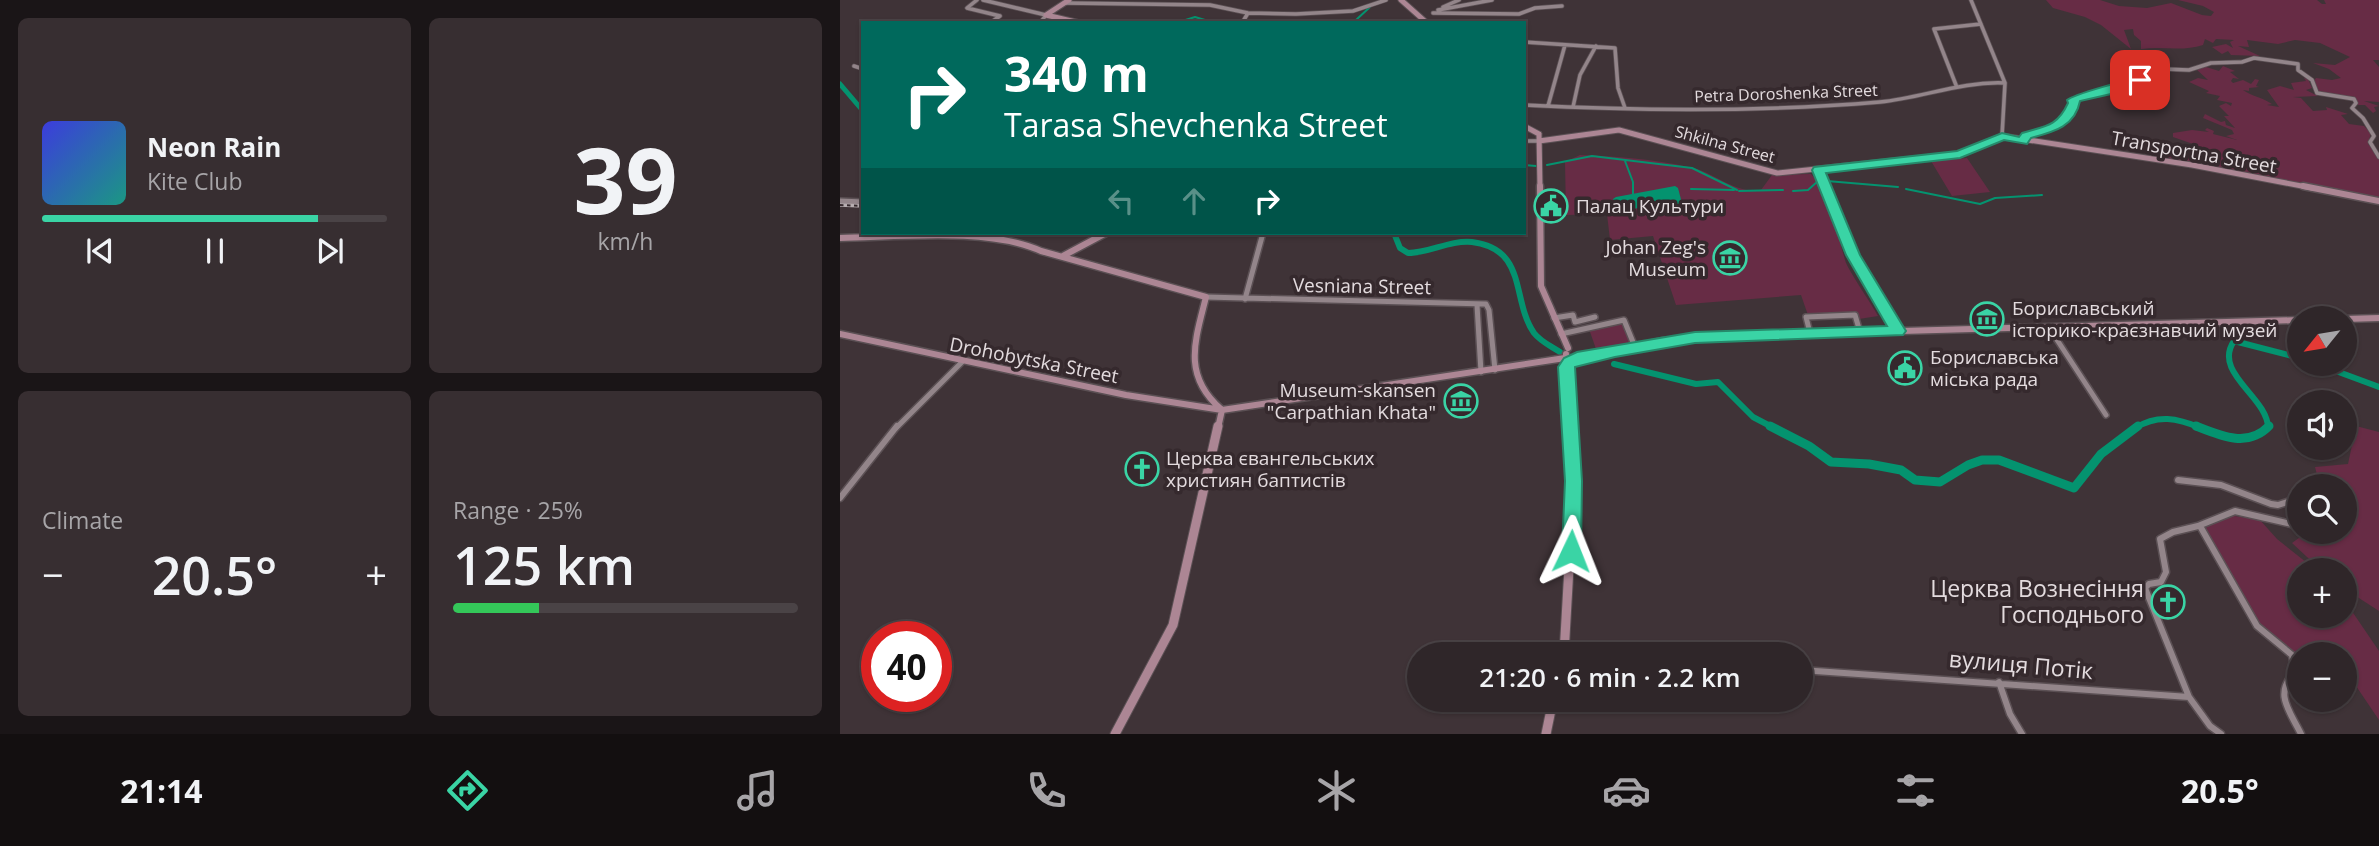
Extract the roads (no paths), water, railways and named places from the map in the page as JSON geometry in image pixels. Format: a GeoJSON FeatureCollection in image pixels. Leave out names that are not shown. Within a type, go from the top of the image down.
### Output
{"type":"FeatureCollection","features":[{"type":"Feature","properties":{"kind":"main road"},"geometry":{"type":"LineString","coordinates":[[1401,0],[1425,21]]}},
{"type":"Feature","properties":{"kind":"main road"},"geometry":{"type":"LineString","coordinates":[[1046,15],[1067,2]]}},
{"type":"Feature","properties":{"kind":"main road"},"geometry":{"type":"LineString","coordinates":[[1046,15],[1065,21]]}},
{"type":"Feature","properties":{"kind":"main road"},"geometry":{"type":"LineString","coordinates":[[1526,127],[1539,137],[1539,273],[1542,290],[1568,357],[1574,481],[1565,642]]}},
{"type":"Feature","properties":{"kind":"main road","name":"Shkilna Street"},"geometry":{"type":"LineString","coordinates":[[1539,137],[1619,130],[1766,172],[1785,173],[1960,154],[2002,136]]}},
{"type":"Feature","properties":{"kind":"main road","name":"Transportna Street"},"geometry":{"type":"LineString","coordinates":[[2002,136],[2192,165],[2379,201]]}},
{"type":"Feature","properties":{"kind":"main road"},"geometry":{"type":"LineString","coordinates":[[840,239],[938,235]]}},
{"type":"Feature","properties":{"kind":"main road"},"geometry":{"type":"LineString","coordinates":[[970,235],[1024,243],[1041,251],[1206,297],[1194,339],[1198,382],[1205,394],[1222,410],[1173,625],[1115,734]]}},
{"type":"Feature","properties":{"kind":"main road"},"geometry":{"type":"LineString","coordinates":[[1063,256],[1102,235]]}},
{"type":"Feature","properties":{"kind":"main road"},"geometry":{"type":"LineString","coordinates":[[2357,319],[2379,318]]}},
{"type":"Feature","properties":{"kind":"main road","name":"Drohobytska Street"},"geometry":{"type":"LineString","coordinates":[[840,334],[962,362],[1192,407],[1222,410],[1495,370],[1695,337],[2287,320]]}},
{"type":"Feature","properties":{"kind":"main road"},"geometry":{"type":"LineString","coordinates":[[1192,407],[1205,394]]}},
{"type":"Feature","properties":{"kind":"main road"},"geometry":{"type":"LineString","coordinates":[[1546,734],[1551,712]]}},
{"type":"Feature","properties":{"kind":"street"},"geometry":{"type":"LineString","coordinates":[[977,0],[967,8],[1000,16],[993,21]]}},
{"type":"Feature","properties":{"kind":"street"},"geometry":{"type":"LineString","coordinates":[[983,0],[1046,15],[1042,21]]}},
{"type":"Feature","properties":{"kind":"street"},"geometry":{"type":"LineString","coordinates":[[1210,5],[1216,0]]}},
{"type":"Feature","properties":{"kind":"street"},"geometry":{"type":"LineString","coordinates":[[1067,2],[1210,5],[1248,13],[1296,14],[1353,11],[1386,0]]}},
{"type":"Feature","properties":{"kind":"street"},"geometry":{"type":"LineString","coordinates":[[1423,18],[1459,0]]}},
{"type":"Feature","properties":{"kind":"street"},"geometry":{"type":"LineString","coordinates":[[1435,11],[1492,0]]}},
{"type":"Feature","properties":{"kind":"street"},"geometry":{"type":"LineString","coordinates":[[1971,0],[2005,83],[2002,136]]}},
{"type":"Feature","properties":{"kind":"street"},"geometry":{"type":"LineString","coordinates":[[1435,11],[1518,14],[1527,9],[1562,6]]}},
{"type":"Feature","properties":{"kind":"street"},"geometry":{"type":"LineString","coordinates":[[1243,21],[1248,13]]}},
{"type":"Feature","properties":{"kind":"street"},"geometry":{"type":"LineString","coordinates":[[1292,21],[1296,14]]}},
{"type":"Feature","properties":{"kind":"street"},"geometry":{"type":"LineString","coordinates":[[1956,85],[1934,29],[1981,24]]}},
{"type":"Feature","properties":{"kind":"street"},"geometry":{"type":"LineString","coordinates":[[1527,42],[1615,48],[1618,88],[1625,108]]}},
{"type":"Feature","properties":{"kind":"street"},"geometry":{"type":"LineString","coordinates":[[1548,106],[1564,45]]}},
{"type":"Feature","properties":{"kind":"street"},"geometry":{"type":"LineString","coordinates":[[1573,107],[1575,88],[1583,65],[1596,46]]}},
{"type":"Feature","properties":{"kind":"street"},"geometry":{"type":"LineString","coordinates":[[2023,141],[2026,136],[2057,127],[2066,119],[2073,100],[2079,97],[2107,92],[2164,69],[2189,69],[2211,63],[2242,62],[2253,58],[2298,64],[2298,70],[2312,80],[2317,93],[2346,96],[2356,101],[2352,108],[2372,131],[2374,136],[2370,142],[2379,157]]}},
{"type":"Feature","properties":{"kind":"street"},"geometry":{"type":"LineString","coordinates":[[854,66],[861,68]]}},
{"type":"Feature","properties":{"kind":"street","name":"Petra Doroshenka Street"},"geometry":{"type":"LineString","coordinates":[[1526,105],[1761,109],[1884,101],[1982,81],[2005,83]]}},
{"type":"Feature","properties":{"kind":"street"},"geometry":{"type":"LineString","coordinates":[[1526,140],[1539,137]]}},
{"type":"Feature","properties":{"kind":"street"},"geometry":{"type":"LineString","coordinates":[[1819,170],[1853,255],[1898,331]]}},
{"type":"Feature","properties":{"kind":"street"},"geometry":{"type":"LineString","coordinates":[[840,201],[861,202]]}},
{"type":"Feature","properties":{"kind":"street"},"geometry":{"type":"LineString","coordinates":[[1245,299],[1262,235]]}},
{"type":"Feature","properties":{"kind":"street","name":"Vesniana Street"},"geometry":{"type":"LineString","coordinates":[[1206,297],[1375,303],[1473,302],[1477,305]]}},
{"type":"Feature","properties":{"kind":"street"},"geometry":{"type":"LineString","coordinates":[[1481,372],[1477,305],[1486,304],[1489,310],[1495,370]]}},
{"type":"Feature","properties":{"kind":"street"},"geometry":{"type":"LineString","coordinates":[[1554,317],[1569,314],[1575,322],[1595,317]]}},
{"type":"Feature","properties":{"kind":"street"},"geometry":{"type":"LineString","coordinates":[[1810,333],[1806,317],[1855,315],[1860,332]]}},
{"type":"Feature","properties":{"kind":"street"},"geometry":{"type":"LineString","coordinates":[[1561,334],[1624,320],[1634,347]]}},
{"type":"Feature","properties":{"kind":"street"},"geometry":{"type":"LineString","coordinates":[[2050,329],[2106,415]]}},
{"type":"Feature","properties":{"kind":"street"},"geometry":{"type":"LineString","coordinates":[[840,498],[899,424],[962,362]]}},
{"type":"Feature","properties":{"kind":"street"},"geometry":{"type":"LineString","coordinates":[[2178,480],[2221,485],[2271,504],[2287,503]]}},
{"type":"Feature","properties":{"kind":"street"},"geometry":{"type":"LineString","coordinates":[[2221,734],[2210,726],[2189,696],[2145,588],[2149,584],[2161,582],[2165,576],[2160,542],[2162,536],[2200,526],[2226,512],[2235,511],[2287,523]]}},
{"type":"Feature","properties":{"kind":"street"},"geometry":{"type":"LineString","coordinates":[[2200,526],[2257,626],[2292,655],[2295,672],[2285,682],[2283,696],[2301,734]]}},
{"type":"Feature","properties":{"kind":"street","name":"вулиця Потік"},"geometry":{"type":"LineString","coordinates":[[1813,671],[2189,696]]}},
{"type":"Feature","properties":{"kind":"street"},"geometry":{"type":"LineString","coordinates":[[1999,682],[2010,714],[2022,734]]}},
{"type":"Feature","properties":{"kind":"waterway"},"geometry":{"type":"LineString","coordinates":[[1352,21],[1370,7]]}},
{"type":"Feature","properties":{"kind":"waterway"},"geometry":{"type":"LineString","coordinates":[[1182,21],[1195,17],[1208,21]]}},
{"type":"Feature","properties":{"kind":"waterway"},"geometry":{"type":"LineString","coordinates":[[840,84],[861,109]]}},
{"type":"Feature","properties":{"kind":"waterway"},"geometry":{"type":"LineString","coordinates":[[1547,165],[1592,156],[1692,168],[1737,190]]}},
{"type":"Feature","properties":{"kind":"waterway"},"geometry":{"type":"LineString","coordinates":[[1625,161],[1633,182],[1633,194]]}},
{"type":"Feature","properties":{"kind":"waterway"},"geometry":{"type":"LineString","coordinates":[[1526,165],[1536,166]]}},
{"type":"Feature","properties":{"kind":"waterway"},"geometry":{"type":"LineString","coordinates":[[1793,191],[1808,190],[1818,181]]}},
{"type":"Feature","properties":{"kind":"waterway"},"geometry":{"type":"LineString","coordinates":[[1827,181],[1898,187]]}},
{"type":"Feature","properties":{"kind":"waterway"},"geometry":{"type":"LineString","coordinates":[[1691,189],[1734,190]]}},
{"type":"Feature","properties":{"kind":"waterway"},"geometry":{"type":"LineString","coordinates":[[1906,189],[1980,204],[1995,198],[2042,195]]}},
{"type":"Feature","properties":{"kind":"waterway"},"geometry":{"type":"LineString","coordinates":[[1739,191],[1783,190]]}},
{"type":"Feature","properties":{"kind":"waterway"},"geometry":{"type":"LineString","coordinates":[[1395,235],[1400,248],[1408,253],[1472,242],[1490,247],[1502,255],[1510,265],[1522,306],[1534,333],[1560,352]]}},
{"type":"Feature","properties":{"kind":"waterway"},"geometry":{"type":"LineString","coordinates":[[2268,427],[2260,406],[2235,374],[2229,353],[2234,341],[2287,355]]}},
{"type":"Feature","properties":{"kind":"waterway"},"geometry":{"type":"LineString","coordinates":[[1614,364],[1696,384],[1718,382],[1753,417],[1774,428]]}},
{"type":"Feature","properties":{"kind":"waterway"},"geometry":{"type":"LineString","coordinates":[[2349,376],[2379,387]]}},
{"type":"Feature","properties":{"kind":"waterway"},"geometry":{"type":"LineString","coordinates":[[2136,427],[2152,421],[2168,419],[2201,428]]}},
{"type":"Feature","properties":{"kind":"waterway"},"geometry":{"type":"LineString","coordinates":[[1770,426],[1809,446],[1831,462],[1869,464],[1901,470],[1915,480],[1940,482],[1968,465],[1982,460],[1999,460],[2074,488],[2101,454],[2136,427]]}},
{"type":"Feature","properties":{"kind":"waterway"},"geometry":{"type":"LineString","coordinates":[[2196,426],[2234,438],[2252,437],[2268,427]]}},
{"type":"Feature","properties":{"kind":"railway"},"geometry":{"type":"LineString","coordinates":[[840,205],[861,206]]}},
{"type":"Feature","properties":{"kind":"place","name":"Палац Культури"},"geometry":{"type":"Point","coordinates":[1551,206]}},
{"type":"Feature","properties":{"kind":"place","name":"Johan Zeg's Museum"},"geometry":{"type":"Point","coordinates":[1730,258]}},
{"type":"Feature","properties":{"kind":"place","name":"Бориславський історико-краєзнавчий музей"},"geometry":{"type":"Point","coordinates":[1987,319]}},
{"type":"Feature","properties":{"kind":"place","name":"Бориславська міська рада"},"geometry":{"type":"Point","coordinates":[1905,368]}},
{"type":"Feature","properties":{"kind":"place","name":"Museum-skansen \"Carpathian Khata\""},"geometry":{"type":"Point","coordinates":[1461,401]}},
{"type":"Feature","properties":{"kind":"place","name":"Церква євангельських християн баптистів"},"geometry":{"type":"Point","coordinates":[1142,469]}},
{"type":"Feature","properties":{"kind":"place","name":"Церква Вознесіння Господнього"},"geometry":{"type":"Point","coordinates":[2168,602]}}]}
